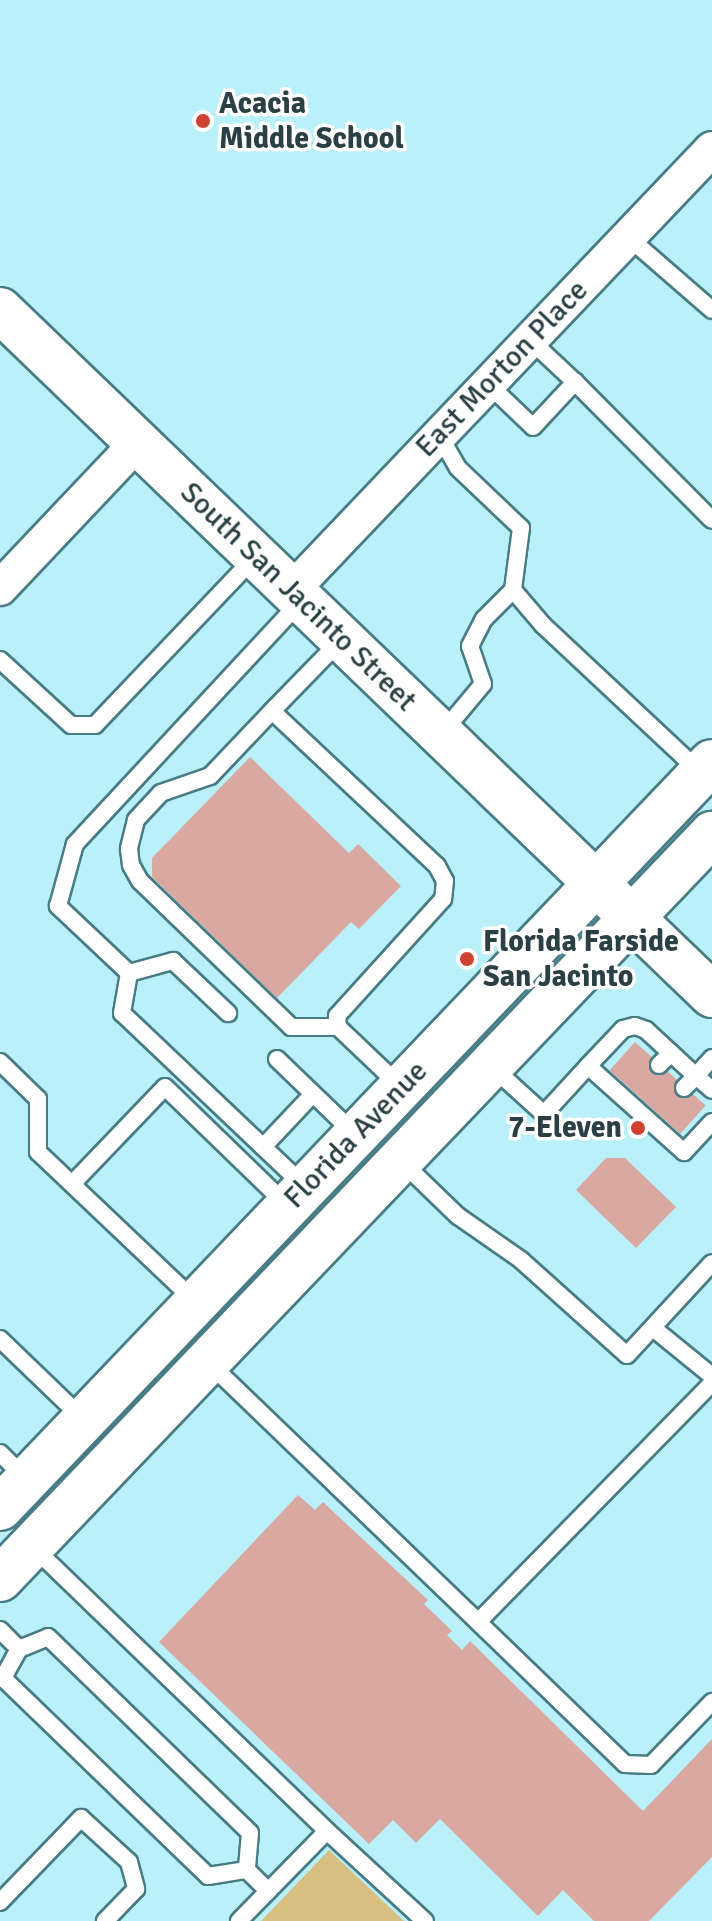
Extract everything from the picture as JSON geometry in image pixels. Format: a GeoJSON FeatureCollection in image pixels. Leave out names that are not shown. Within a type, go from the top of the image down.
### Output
{"type":"FeatureCollection","features":[{"type":"Feature","properties":{"kind":"main road","name":"South San Jacinto Street"},"geometry":{"type":"LineString","coordinates":[[0,310],[712,995]]}},
{"type":"Feature","properties":{"kind":"main road","name":"Florida Avenue"},"geometry":{"type":"LineString","coordinates":[[9,1480],[84,1420],[707,768]]}},
{"type":"Feature","properties":{"kind":"main road","name":"Florida Avenue"},"geometry":{"type":"LineString","coordinates":[[0,1579],[712,834]]}},
{"type":"Feature","properties":{"kind":"street","name":"East Morton Place"},"geometry":{"type":"LineString","coordinates":[[297,595],[439,435],[712,149]]}},
{"type":"Feature","properties":{"kind":"street"},"geometry":{"type":"LineString","coordinates":[[0,588],[138,442]]}},
{"type":"Feature","properties":{"kind":"lane"},"geometry":{"type":"LineString","coordinates":[[628,237],[712,310]]}},
{"type":"Feature","properties":{"kind":"lane"},"geometry":{"type":"LineString","coordinates":[[530,340],[712,520]]}},
{"type":"Feature","properties":{"kind":"lane"},"geometry":{"type":"LineString","coordinates":[[488,384],[533,427],[575,382]]}},
{"type":"Feature","properties":{"kind":"lane"},"geometry":{"type":"LineString","coordinates":[[439,435],[458,468],[521,528],[513,590],[484,619],[470,646],[483,684],[441,735]]}},
{"type":"Feature","properties":{"kind":"lane"},"geometry":{"type":"LineString","coordinates":[[0,660],[71,725],[95,725],[256,555]]}},
{"type":"Feature","properties":{"kind":"lane"},"geometry":{"type":"LineString","coordinates":[[513,590],[543,625],[707,768]]}},
{"type":"Feature","properties":{"kind":"lane"},"geometry":{"type":"LineString","coordinates":[[129,973],[58,906],[75,844],[297,595]]}},
{"type":"Feature","properties":{"kind":"lane"},"geometry":{"type":"LineString","coordinates":[[338,1027],[291,1027],[140,881],[131,865],[131,835],[136,820],[161,793],[210,776],[342,638]]}},
{"type":"Feature","properties":{"kind":"lane"},"geometry":{"type":"LineString","coordinates":[[272,711],[437,866],[445,881],[443,899],[337,1016],[338,1027],[401,1087]]}},
{"type":"Feature","properties":{"kind":"lane"},"geometry":{"type":"LineString","coordinates":[[129,973],[173,961],[228,1013]]}},
{"type":"Feature","properties":{"kind":"lane"},"geometry":{"type":"LineString","coordinates":[[129,973],[122,1013],[263,1147],[297,1197]]}},
{"type":"Feature","properties":{"kind":"lane"},"geometry":{"type":"LineString","coordinates":[[491,1065],[544,1114],[623,1029],[635,1026],[646,1030],[665,1059],[690,1082],[712,1090]]}},
{"type":"Feature","properties":{"kind":"lane"},"geometry":{"type":"LineString","coordinates":[[690,1082],[712,1058]]}},
{"type":"Feature","properties":{"kind":"lane"},"geometry":{"type":"LineString","coordinates":[[277,1059],[356,1135]]}},
{"type":"Feature","properties":{"kind":"lane"},"geometry":{"type":"LineString","coordinates":[[0,1062],[38,1099],[38,1152],[196,1302]]}},
{"type":"Feature","properties":{"kind":"lane"},"geometry":{"type":"LineString","coordinates":[[588,1066],[630,1096],[684,1152],[712,1122]]}},
{"type":"Feature","properties":{"kind":"lane"},"geometry":{"type":"LineString","coordinates":[[72,1184],[165,1087],[297,1197]]}},
{"type":"Feature","properties":{"kind":"lane"},"geometry":{"type":"LineString","coordinates":[[263,1147],[313,1094]]}},
{"type":"Feature","properties":{"kind":"lane"},"geometry":{"type":"LineString","coordinates":[[399,1160],[458,1216],[521,1260],[627,1355],[712,1263]]}},
{"type":"Feature","properties":{"kind":"lane"},"geometry":{"type":"LineString","coordinates":[[653,1328],[712,1376]]}},
{"type":"Feature","properties":{"kind":"lane"},"geometry":{"type":"LineString","coordinates":[[0,1339],[84,1420]]}},
{"type":"Feature","properties":{"kind":"lane"},"geometry":{"type":"LineString","coordinates":[[208,1362],[625,1764],[651,1765],[712,1702]]}},
{"type":"Feature","properties":{"kind":"lane"},"geometry":{"type":"LineString","coordinates":[[478,1622],[712,1383]]}},
{"type":"Feature","properties":{"kind":"lane"},"geometry":{"type":"LineString","coordinates":[[32,1546],[327,1831],[425,1921]]}},
{"type":"Feature","properties":{"kind":"lane"},"geometry":{"type":"LineString","coordinates":[[0,1630],[19,1649]]}},
{"type":"Feature","properties":{"kind":"lane"},"geometry":{"type":"LineString","coordinates":[[247,1870],[208,1876],[3,1678],[19,1649],[48,1637],[250,1833],[247,1870],[268,1891]]}},
{"type":"Feature","properties":{"kind":"lane"},"geometry":{"type":"LineString","coordinates":[[0,1902],[81,1818],[129,1862],[136,1889],[105,1921]]}},
{"type":"Feature","properties":{"kind":"lane"},"geometry":{"type":"LineString","coordinates":[[239,1921],[327,1831]]}},
{"type":"Feature","properties":{"kind":"shaded area"},"geometry":{"type":"Polygon","coordinates":[[[329,1850],[404,1921],[261,1921],[329,1850]]]}},
{"type":"Feature","properties":{"kind":"building"},"geometry":{"type":"Polygon","coordinates":[[[250,757],[349,853],[358,844],[401,886],[359,929],[351,922],[277,998],[152,877],[152,858],[250,757]]]}},
{"type":"Feature","properties":{"kind":"building"},"geometry":{"type":"Polygon","coordinates":[[[635,1042],[706,1106],[680,1134],[610,1070],[635,1042]]]}},
{"type":"Feature","properties":{"kind":"building"},"geometry":{"type":"Polygon","coordinates":[[[606,1158],[625,1158],[676,1207],[636,1248],[576,1190],[606,1158]]]}},
{"type":"Feature","properties":{"kind":"building"},"geometry":{"type":"Polygon","coordinates":[[[298,1495],[315,1510],[323,1502],[428,1600],[424,1604],[452,1631],[447,1635],[462,1650],[470,1641],[643,1811],[712,1739],[712,1857],[649,1921],[594,1921],[563,1890],[538,1916],[440,1819],[416,1843],[393,1820],[369,1844],[159,1642],[298,1495]]]}},
{"type":"Feature","properties":{"kind":"place","name":"Acacia Middle School"},"geometry":{"type":"Point","coordinates":[203,121]}},
{"type":"Feature","properties":{"kind":"place","name":"Florida Farside San Jacinto"},"geometry":{"type":"Point","coordinates":[467,959]}},
{"type":"Feature","properties":{"kind":"place","name":"7-Eleven"},"geometry":{"type":"Point","coordinates":[638,1128]}}]}
